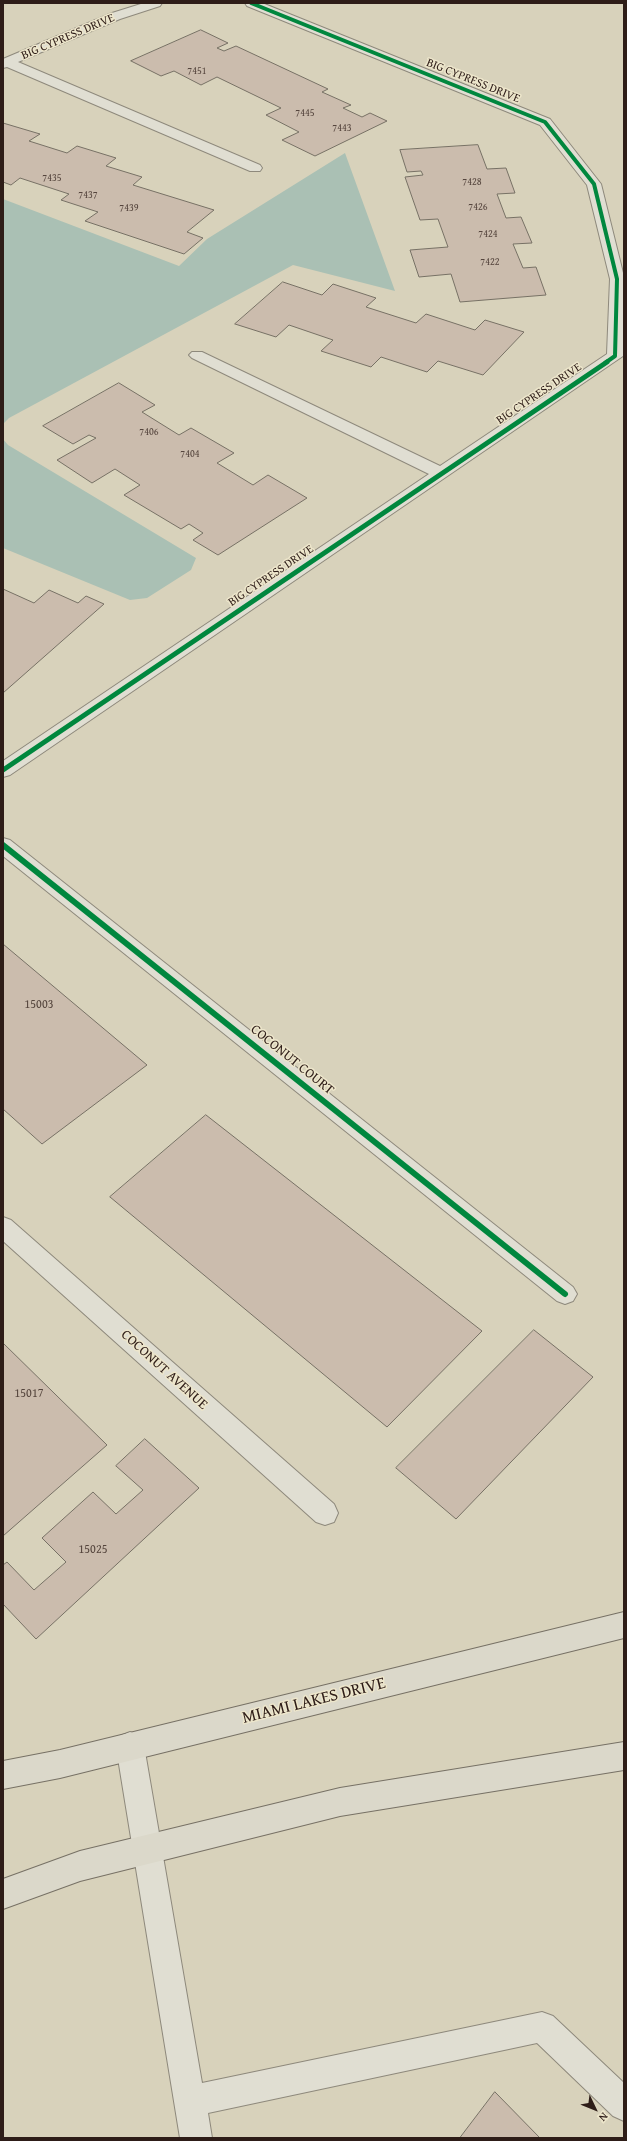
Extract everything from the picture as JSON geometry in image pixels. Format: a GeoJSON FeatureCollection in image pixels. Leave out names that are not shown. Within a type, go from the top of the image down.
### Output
{"type":"FeatureCollection","features":[{"type":"Feature","properties":{"kind":"main road","name":"MIAMI LAKES DRIVE"},"geometry":{"type":"LineString","coordinates":[[3,1775],[60,1764],[624,1625]]}},
{"type":"Feature","properties":{"kind":"main road"},"geometry":{"type":"LineString","coordinates":[[3,1894],[80,1866],[340,1802],[624,1756]]}},
{"type":"Feature","properties":{"kind":"street","name":"BIG CYPRESS DRIVE"},"geometry":{"type":"LineString","coordinates":[[4,63],[116,16],[156,3]]}},
{"type":"Feature","properties":{"kind":"street","name":"BIG CYPRESS DRIVE"},"geometry":{"type":"LineString","coordinates":[[3,770],[615,356],[617,279],[594,184],[545,122],[251,3]]}},
{"type":"Feature","properties":{"kind":"street"},"geometry":{"type":"LineString","coordinates":[[4,63],[256,168]]}},
{"type":"Feature","properties":{"kind":"street"},"geometry":{"type":"LineString","coordinates":[[197,355],[441,473]]}},
{"type":"Feature","properties":{"kind":"street","name":"COCONUT COURT"},"geometry":{"type":"LineString","coordinates":[[3,846],[566,1294]]}},
{"type":"Feature","properties":{"kind":"street","name":"COCONUT AVENUE"},"geometry":{"type":"LineString","coordinates":[[3,1227],[325,1513]]}},
{"type":"Feature","properties":{"kind":"street"},"geometry":{"type":"LineString","coordinates":[[130,1746],[146,1850],[196,2138]]}},
{"type":"Feature","properties":{"kind":"street"},"geometry":{"type":"LineString","coordinates":[[190,2101],[542,2027],[624,2105]]}},
{"type":"Feature","properties":{"kind":"shaded area"},"geometry":{"type":"Polygon","coordinates":[[[345,153],[395,291],[293,265],[9,418],[3,424],[3,199],[179,266],[207,239],[345,153]]]}},
{"type":"Feature","properties":{"kind":"shaded area"},"geometry":{"type":"Polygon","coordinates":[[[3,439],[8,445],[196,558],[191,570],[147,598],[130,600],[3,548],[3,439]]]}},
{"type":"Feature","properties":{"kind":"building"},"geometry":{"type":"Polygon","coordinates":[[[201,30],[228,43],[217,48],[224,51],[236,46],[328,89],[322,92],[351,105],[343,108],[362,117],[370,113],[387,121],[315,156],[282,140],[299,132],[266,115],[281,108],[217,77],[201,85],[174,71],[161,76],[131,61],[201,30]]]}},
{"type":"Feature","properties":{"kind":"building"},"geometry":{"type":"Polygon","coordinates":[[[3,123],[40,134],[29,141],[67,153],[77,146],[116,158],[106,166],[142,177],[133,185],[214,210],[187,232],[203,238],[184,254],[85,221],[98,212],[61,200],[69,194],[20,178],[11,185],[3,182],[3,123]]]}},
{"type":"Feature","properties":{"kind":"building"},"geometry":{"type":"Polygon","coordinates":[[[478,145],[487,169],[506,168],[515,193],[497,194],[506,218],[521,217],[532,243],[513,244],[523,268],[536,267],[546,295],[460,302],[451,274],[419,277],[410,250],[448,247],[438,219],[420,220],[405,177],[423,175],[421,171],[407,172],[400,150],[478,145]]]}},
{"type":"Feature","properties":{"kind":"building"},"geometry":{"type":"Polygon","coordinates":[[[283,282],[322,295],[333,284],[376,298],[366,307],[416,323],[426,314],[475,330],[485,320],[524,332],[483,375],[438,361],[427,372],[381,357],[371,367],[321,351],[333,340],[289,325],[276,337],[235,324],[283,282]]]}},
{"type":"Feature","properties":{"kind":"building"},"geometry":{"type":"Polygon","coordinates":[[[119,383],[155,405],[142,412],[179,435],[191,428],[234,453],[217,463],[253,485],[268,475],[307,498],[218,555],[193,540],[203,533],[189,524],[181,529],[124,495],[140,485],[115,469],[92,483],[57,460],[96,438],[89,435],[73,444],[43,426],[119,383]]]}},
{"type":"Feature","properties":{"kind":"building"},"geometry":{"type":"Polygon","coordinates":[[[3,589],[34,603],[49,590],[78,603],[86,596],[104,604],[3,693],[3,589]]]}},
{"type":"Feature","properties":{"kind":"building"},"geometry":{"type":"Polygon","coordinates":[[[3,944],[147,1065],[42,1144],[3,1109],[3,944]]]}},
{"type":"Feature","properties":{"kind":"building"},"geometry":{"type":"Polygon","coordinates":[[[206,1115],[482,1331],[387,1427],[110,1197],[206,1115]]]}},
{"type":"Feature","properties":{"kind":"building"},"geometry":{"type":"Polygon","coordinates":[[[534,1330],[593,1377],[456,1519],[396,1468],[534,1330]]]}},
{"type":"Feature","properties":{"kind":"building"},"geometry":{"type":"Polygon","coordinates":[[[3,1343],[107,1445],[3,1536],[3,1343]]]}},
{"type":"Feature","properties":{"kind":"building"},"geometry":{"type":"Polygon","coordinates":[[[145,1439],[199,1488],[36,1639],[3,1604],[3,1565],[7,1562],[34,1590],[66,1562],[42,1538],[93,1492],[116,1514],[143,1490],[116,1466],[145,1439]]]}},
{"type":"Feature","properties":{"kind":"building"},"geometry":{"type":"Polygon","coordinates":[[[495,2092],[540,2138],[460,2138],[495,2092]]]}},
{"type":"Feature","properties":{"kind":"cycle path"},"geometry":{"type":"LineString","coordinates":[[3,770],[615,356],[617,279],[594,184],[545,122],[251,3]]}},
{"type":"Feature","properties":{"kind":"cycle path"},"geometry":{"type":"LineString","coordinates":[[3,845],[565,1294]]}}]}
